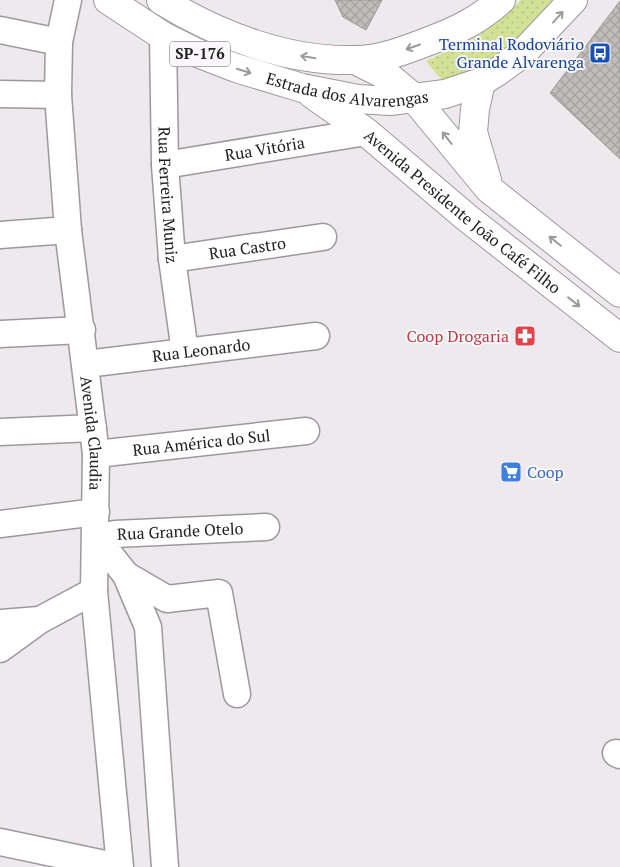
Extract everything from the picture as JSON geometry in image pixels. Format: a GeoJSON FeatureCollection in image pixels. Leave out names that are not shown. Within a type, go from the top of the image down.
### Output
{"type":"FeatureCollection","features":[{"type":"Feature","properties":{"kind":"main road","name":"Estrada dos Alvarengas"},"geometry":{"type":"LineString","coordinates":[[108,0],[163,36],[195,52],[236,68],[302,88],[374,101],[390,101],[445,94],[481,82],[523,53],[573,0]]}},
{"type":"Feature","properties":{"kind":"main road","name":"Estrada dos Alvarengas"},"geometry":{"type":"LineString","coordinates":[[160,0],[207,26],[262,46],[306,57],[357,60],[412,48],[468,26],[501,0]]}},
{"type":"Feature","properties":{"kind":"main road"},"geometry":{"type":"LineString","coordinates":[[357,60],[389,77],[414,98],[489,189],[620,293]]}},
{"type":"Feature","properties":{"kind":"main road"},"geometry":{"type":"LineString","coordinates":[[481,82],[475,109],[473,132],[489,189]]}},
{"type":"Feature","properties":{"kind":"main road","name":"Avenida Presidente João Café Filho"},"geometry":{"type":"LineString","coordinates":[[302,88],[366,132],[466,217],[620,338]]}},
{"type":"Feature","properties":{"kind":"street","name":"Avenida Claudia"},"geometry":{"type":"LineString","coordinates":[[68,0],[60,42],[58,96],[68,230],[96,454],[94,591],[119,867]]}},
{"type":"Feature","properties":{"kind":"street"},"geometry":{"type":"LineString","coordinates":[[0,30],[60,42]]}},
{"type":"Feature","properties":{"kind":"street","name":"Rua Ferreira Muniz"},"geometry":{"type":"LineString","coordinates":[[163,36],[165,165],[172,260],[184,352]]}},
{"type":"Feature","properties":{"kind":"street"},"geometry":{"type":"LineString","coordinates":[[0,94],[58,96]]}},
{"type":"Feature","properties":{"kind":"street","name":"Rua Vitória"},"geometry":{"type":"LineString","coordinates":[[165,165],[366,132]]}},
{"type":"Feature","properties":{"kind":"street"},"geometry":{"type":"LineString","coordinates":[[0,235],[68,230]]}},
{"type":"Feature","properties":{"kind":"street","name":"Rua Castro"},"geometry":{"type":"LineString","coordinates":[[172,260],[323,237]]}},
{"type":"Feature","properties":{"kind":"street"},"geometry":{"type":"LineString","coordinates":[[0,334],[82,330]]}},
{"type":"Feature","properties":{"kind":"street","name":"Rua Leonardo"},"geometry":{"type":"LineString","coordinates":[[86,364],[316,336]]}},
{"type":"Feature","properties":{"kind":"street"},"geometry":{"type":"LineString","coordinates":[[0,432],[93,428]]}},
{"type":"Feature","properties":{"kind":"street","name":"Rua América do Sul"},"geometry":{"type":"LineString","coordinates":[[96,454],[306,431]]}},
{"type":"Feature","properties":{"kind":"street","name":"Rua Grande Otelo"},"geometry":{"type":"LineString","coordinates":[[0,524],[96,525],[115,534],[266,527]]}},
{"type":"Feature","properties":{"kind":"street"},"geometry":{"type":"LineString","coordinates":[[96,525],[126,575],[148,627],[166,867]]}},
{"type":"Feature","properties":{"kind":"street"},"geometry":{"type":"LineString","coordinates":[[126,575],[167,599],[219,593],[237,694]]}},
{"type":"Feature","properties":{"kind":"street"},"geometry":{"type":"LineString","coordinates":[[0,649],[40,620],[94,591]]}},
{"type":"Feature","properties":{"kind":"street"},"geometry":{"type":"LineString","coordinates":[[0,623],[40,620]]}},
{"type":"Feature","properties":{"kind":"street"},"geometry":{"type":"LineString","coordinates":[[0,842],[119,867]]}},
{"type":"Feature","properties":{"kind":"green space"},"geometry":{"type":"Polygon","coordinates":[[[521,0],[557,0],[501,60],[445,84],[426,61],[474,39],[508,13],[521,0]]]}},
{"type":"Feature","properties":{"kind":"building"},"geometry":{"type":"Polygon","coordinates":[[[335,0],[382,0],[366,30],[343,17],[335,0]]]}},
{"type":"Feature","properties":{"kind":"building","name":"Terminal Rodoviário Grande Alvarenga"},"geometry":{"type":"Polygon","coordinates":[[[620,1],[620,159],[550,93],[620,1]]]}},
{"type":"Feature","properties":{"kind":"place","name":"Terminal Rodoviário Grande Alvarenga"},"geometry":{"type":"Point","coordinates":[600,53]}},
{"type":"Feature","properties":{"kind":"place","name":"Coop Drogaria"},"geometry":{"type":"Point","coordinates":[525,336]}},
{"type":"Feature","properties":{"kind":"place","name":"Coop"},"geometry":{"type":"Point","coordinates":[511,472]}}]}
